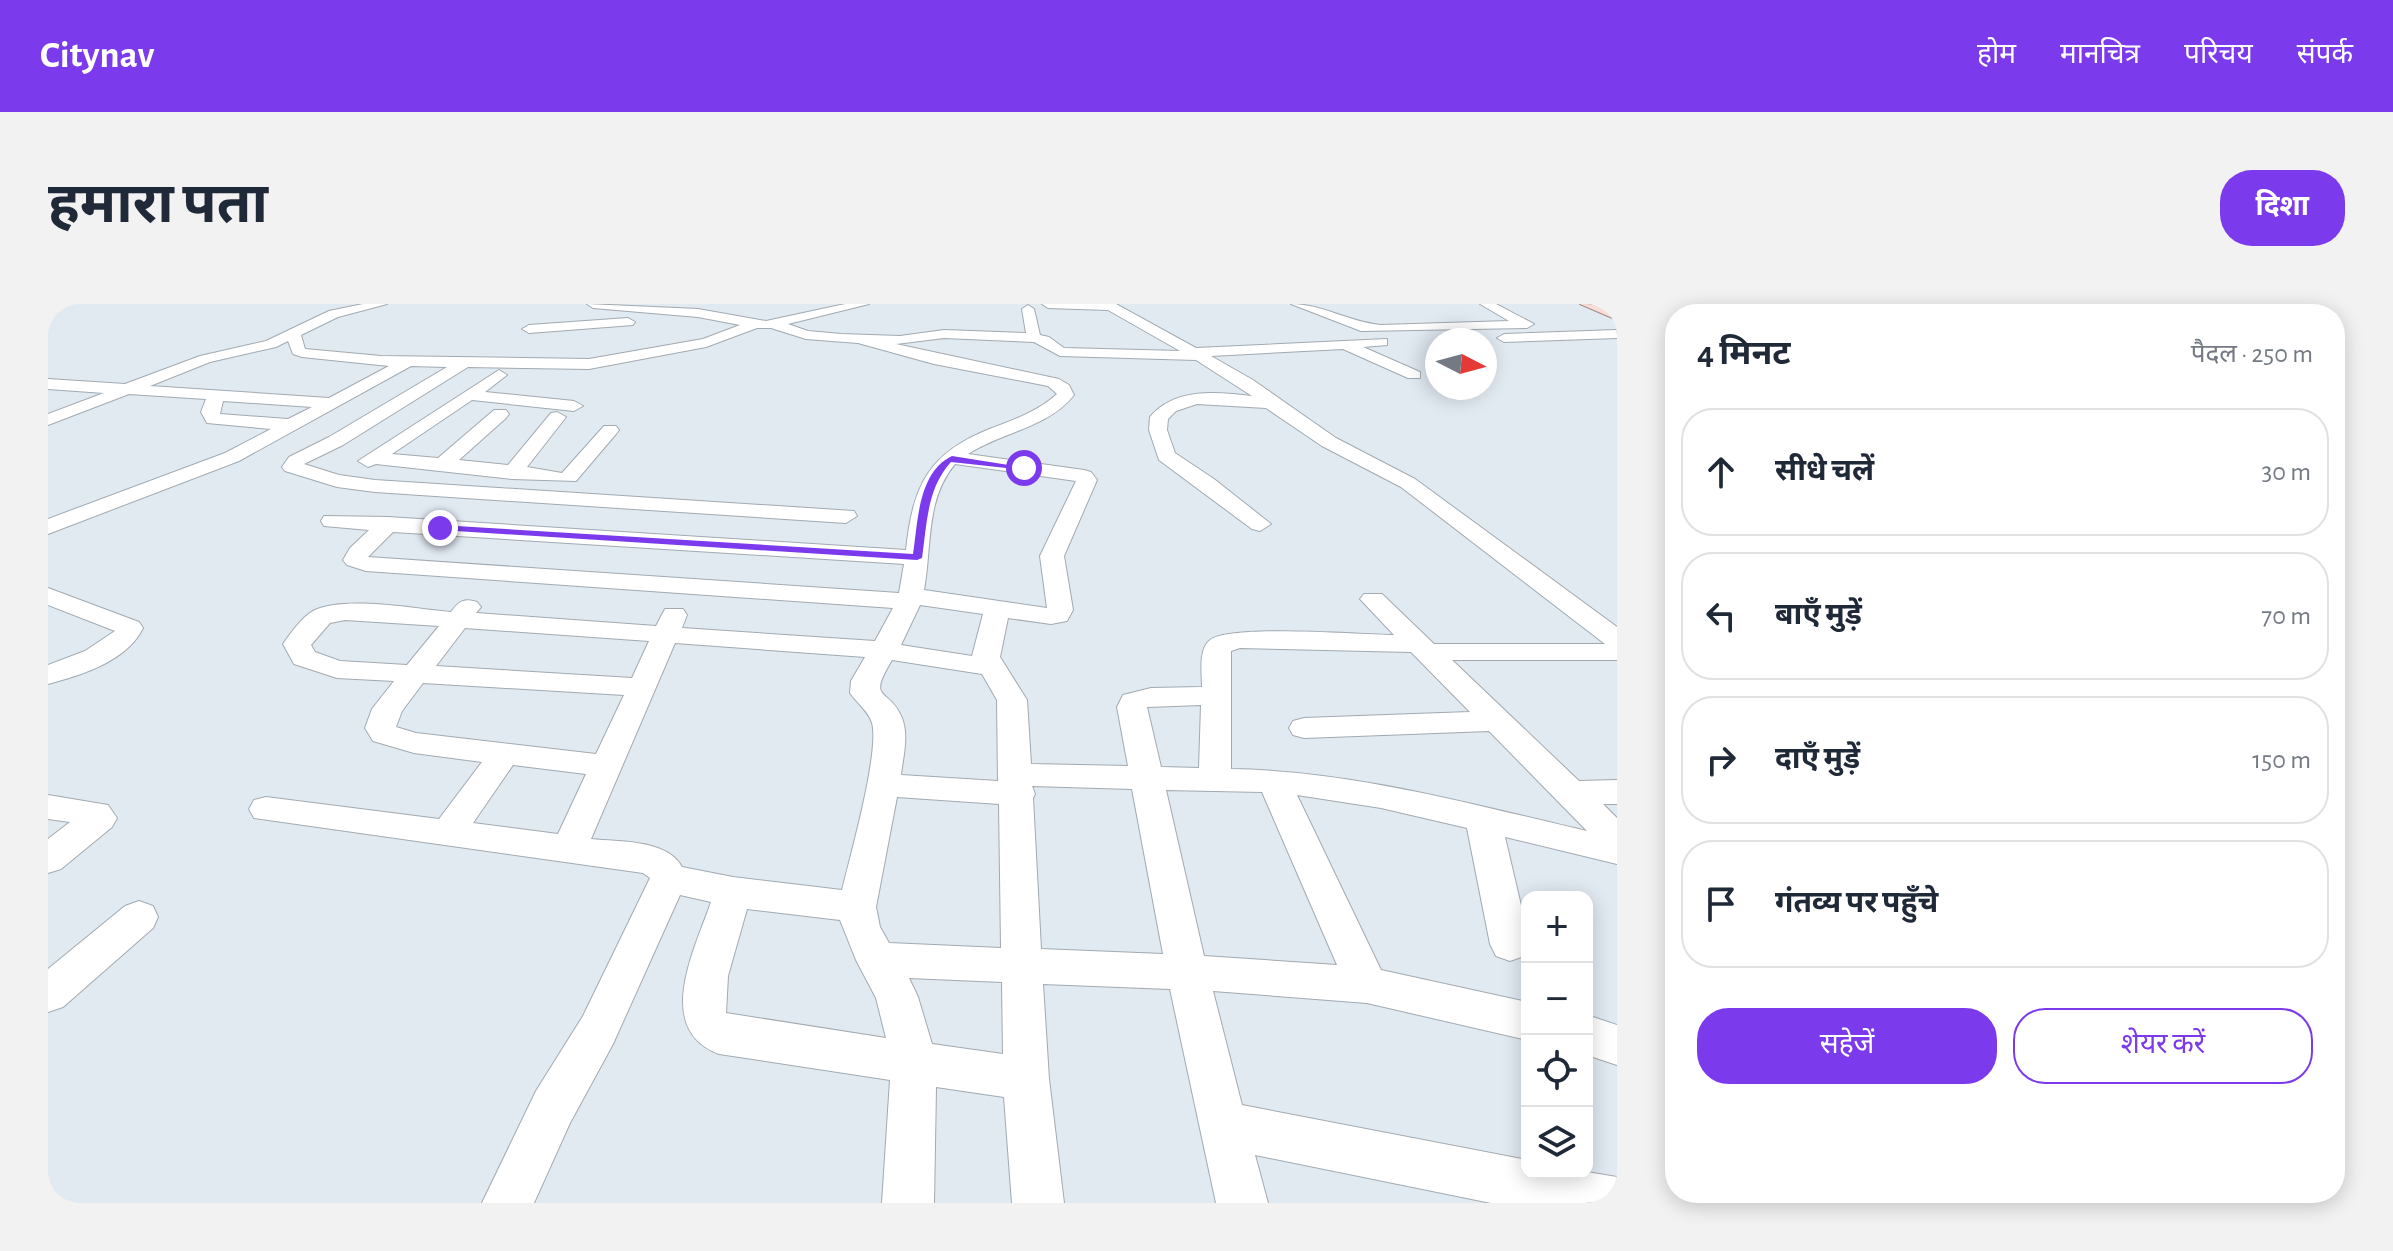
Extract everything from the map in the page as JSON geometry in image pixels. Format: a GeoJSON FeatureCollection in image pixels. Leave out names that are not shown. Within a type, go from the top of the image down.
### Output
{"type":"FeatureCollection","features":[{"type":"Feature","properties":{"kind":"main road"},"geometry":{"type":"LineString","coordinates":[[1588,304],[1617,315]]}},
{"type":"Feature","properties":{"kind":"main road"},"geometry":{"type":"LineString","coordinates":[[1606,304],[1617,308]]}},
{"type":"Feature","properties":{"kind":"street"},"geometry":{"type":"LineString","coordinates":[[262,363],[334,314],[381,304]]}},
{"type":"Feature","properties":{"kind":"street"},"geometry":{"type":"LineString","coordinates":[[593,304],[715,315],[754,324],[773,324],[863,304]]}},
{"type":"Feature","properties":{"kind":"street"},"geometry":{"type":"LineString","coordinates":[[1048,304],[1108,305],[1247,383],[1329,442],[1408,483],[1617,640]]}},
{"type":"Feature","properties":{"kind":"street"},"geometry":{"type":"LineString","coordinates":[[1297,304],[1354,325],[1381,329],[1527,324],[1486,304]]}},
{"type":"Feature","properties":{"kind":"street"},"geometry":{"type":"LineString","coordinates":[[1028,309],[1034,338]]}},
{"type":"Feature","properties":{"kind":"street"},"geometry":{"type":"LineString","coordinates":[[529,329],[715,315]]}},
{"type":"Feature","properties":{"kind":"street"},"geometry":{"type":"LineString","coordinates":[[261,456],[294,425],[401,366],[452,370],[605,362],[719,339],[754,324]]}},
{"type":"Feature","properties":{"kind":"street"},"geometry":{"type":"LineString","coordinates":[[773,324],[815,336],[860,339],[907,340],[944,334],[1034,338],[1044,340],[1056,350],[1066,353],[1196,355],[1338,343],[1425,340]]}},
{"type":"Feature","properties":{"kind":"street"},"geometry":{"type":"LineString","coordinates":[[1497,338],[1617,334]]}},
{"type":"Feature","properties":{"kind":"street"},"geometry":{"type":"LineString","coordinates":[[860,339],[921,356],[1037,378],[1063,388],[1066,395],[1057,404],[952,458],[936,473],[926,496],[909,598],[864,687],[869,699],[889,723],[883,785],[857,907],[861,929],[897,997],[906,1021],[914,1061],[908,1203]]}},
{"type":"Feature","properties":{"kind":"street"},"geometry":{"type":"LineString","coordinates":[[296,341],[310,355],[544,380]]}},
{"type":"Feature","properties":{"kind":"street"},"geometry":{"type":"LineString","coordinates":[[48,420],[212,356],[296,341]]}},
{"type":"Feature","properties":{"kind":"street"},"geometry":{"type":"LineString","coordinates":[[1338,343],[1414,375]]}},
{"type":"Feature","properties":{"kind":"street"},"geometry":{"type":"LineString","coordinates":[[48,527],[198,469],[261,456],[316,451],[452,370]]}},
{"type":"Feature","properties":{"kind":"street"},"geometry":{"type":"LineString","coordinates":[[337,481],[499,375]]}},
{"type":"Feature","properties":{"kind":"street"},"geometry":{"type":"LineString","coordinates":[[342,382],[371,384]]}},
{"type":"Feature","properties":{"kind":"street"},"geometry":{"type":"LineString","coordinates":[[48,384],[194,392],[220,387],[335,403]]}},
{"type":"Feature","properties":{"kind":"street"},"geometry":{"type":"LineString","coordinates":[[220,387],[210,412],[213,419],[294,425]]}},
{"type":"Feature","properties":{"kind":"street"},"geometry":{"type":"LineString","coordinates":[[469,395],[574,406]]}},
{"type":"Feature","properties":{"kind":"street"},"geometry":{"type":"LineString","coordinates":[[1260,524],[1166,456],[1158,430],[1159,417],[1166,409],[1192,399],[1271,403]]}},
{"type":"Feature","properties":{"kind":"street"},"geometry":{"type":"LineString","coordinates":[[442,465],[500,414]]}},
{"type":"Feature","properties":{"kind":"street"},"geometry":{"type":"LineString","coordinates":[[512,473],[557,417]]}},
{"type":"Feature","properties":{"kind":"street"},"geometry":{"type":"LineString","coordinates":[[537,441],[604,436],[414,675],[381,719],[380,728],[384,734],[414,743],[606,766]]}},
{"type":"Feature","properties":{"kind":"street"},"geometry":{"type":"LineString","coordinates":[[261,456],[316,451]]}},
{"type":"Feature","properties":{"kind":"street"},"geometry":{"type":"LineString","coordinates":[[261,456],[337,481],[375,486],[561,491],[726,508],[846,516]]}},
{"type":"Feature","properties":{"kind":"street"},"geometry":{"type":"LineString","coordinates":[[373,458],[512,473],[561,491]]}},
{"type":"Feature","properties":{"kind":"street"},"geometry":{"type":"LineString","coordinates":[[388,524],[358,553],[355,560],[366,564],[494,574],[909,598],[1058,615],[1061,604],[1052,556],[1087,480],[1077,473],[952,458]]}},
{"type":"Feature","properties":{"kind":"street"},"geometry":{"type":"LineString","coordinates":[[48,502],[86,512]]}},
{"type":"Feature","properties":{"kind":"street"},"geometry":{"type":"LineString","coordinates":[[569,849],[726,508]]}},
{"type":"Feature","properties":{"kind":"street"},"geometry":{"type":"LineString","coordinates":[[332,521],[917,558]]}},
{"type":"Feature","properties":{"kind":"street"},"geometry":{"type":"LineString","coordinates":[[48,596],[130,628],[123,641],[54,670]]}},
{"type":"Feature","properties":{"kind":"street"},"geometry":{"type":"LineString","coordinates":[[1373,599],[1617,839]]}},
{"type":"Feature","properties":{"kind":"street"},"geometry":{"type":"LineString","coordinates":[[997,608],[986,648],[989,667],[1004,683],[1012,700],[1026,1079],[1038,1203]]}},
{"type":"Feature","properties":{"kind":"street"},"geometry":{"type":"LineString","coordinates":[[642,687],[414,675],[319,665],[304,658],[297,644],[314,622],[336,612],[883,650],[989,667]]}},
{"type":"Feature","properties":{"kind":"street"},"geometry":{"type":"LineString","coordinates":[[1215,780],[1217,649],[1224,642],[1617,652]]}},
{"type":"Feature","properties":{"kind":"street"},"geometry":{"type":"LineString","coordinates":[[1216,696],[1151,697],[1134,701],[1132,707],[1187,972],[1242,1203]]}},
{"type":"Feature","properties":{"kind":"street"},"geometry":{"type":"LineString","coordinates":[[1304,728],[1498,721]]}},
{"type":"Feature","properties":{"kind":"street"},"geometry":{"type":"LineString","coordinates":[[448,833],[504,754]]}},
{"type":"Feature","properties":{"kind":"street"},"geometry":{"type":"LineString","coordinates":[[883,785],[1017,784],[1145,778],[1274,781],[1381,796],[1617,851]]}},
{"type":"Feature","properties":{"kind":"street"},"geometry":{"type":"LineString","coordinates":[[1274,781],[1367,985]]}},
{"type":"Feature","properties":{"kind":"street"},"geometry":{"type":"LineString","coordinates":[[1573,793],[1617,792]]}},
{"type":"Feature","properties":{"kind":"street"},"geometry":{"type":"LineString","coordinates":[[48,807],[96,814],[100,818],[48,859]]}},
{"type":"Feature","properties":{"kind":"street"},"geometry":{"type":"LineString","coordinates":[[266,809],[651,860],[664,867],[669,878],[598,1030],[553,1107],[508,1203]]}},
{"type":"Feature","properties":{"kind":"street"},"geometry":{"type":"LineString","coordinates":[[1483,820],[1510,944]]}},
{"type":"Feature","properties":{"kind":"street"},"geometry":{"type":"LineString","coordinates":[[669,878],[733,892],[857,907]]}},
{"type":"Feature","properties":{"kind":"street"},"geometry":{"type":"LineString","coordinates":[[733,892],[705,992],[707,1025],[719,1034],[1026,1079]]}},
{"type":"Feature","properties":{"kind":"street"},"geometry":{"type":"LineString","coordinates":[[48,994],[139,917]]}},
{"type":"Feature","properties":{"kind":"street"},"geometry":{"type":"LineString","coordinates":[[876,960],[1187,972],[1367,985],[1521,1020]]}},
{"type":"Feature","properties":{"kind":"street"},"geometry":{"type":"LineString","coordinates":[[1593,1037],[1617,1045]]}},
{"type":"Feature","properties":{"kind":"street"},"geometry":{"type":"LineString","coordinates":[[1224,1125],[1617,1203]]}},
{"type":"Feature","properties":{"kind":"route"},"geometry":{"type":"LineString","coordinates":[[440,528],[917,558],[926,496],[936,473],[952,458],[1024,468]]}}]}
